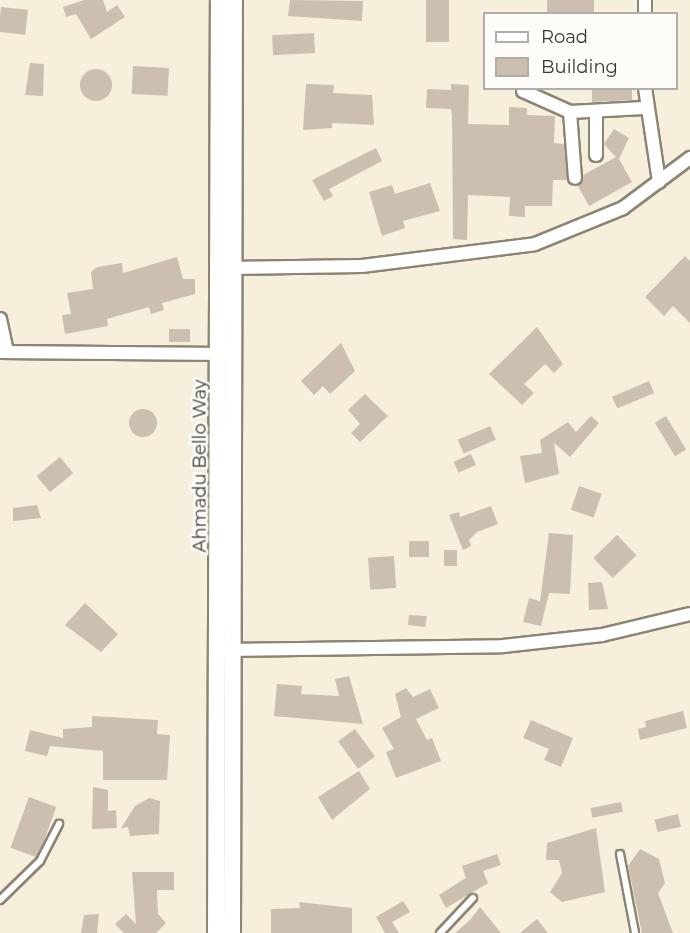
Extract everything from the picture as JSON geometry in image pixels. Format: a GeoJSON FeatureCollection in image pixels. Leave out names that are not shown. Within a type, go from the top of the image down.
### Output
{"type":"FeatureCollection","features":[{"type":"Feature","properties":{"kind":"main road","name":"Ahmadu Bello Way"},"geometry":{"type":"LineString","coordinates":[[219,0],[229,268]]}},
{"type":"Feature","properties":{"kind":"main road","name":"Ahmadu Bello Way"},"geometry":{"type":"LineString","coordinates":[[216,933],[225,752],[234,0]]}},
{"type":"Feature","properties":{"kind":"main road","name":"Ahmadu Bello Way"},"geometry":{"type":"LineString","coordinates":[[225,752],[232,933]]}},
{"type":"Feature","properties":{"kind":"street"},"geometry":{"type":"LineString","coordinates":[[645,90],[644,108],[659,182]]}},
{"type":"Feature","properties":{"kind":"street"},"geometry":{"type":"LineString","coordinates":[[523,91],[570,112],[644,108]]}},
{"type":"Feature","properties":{"kind":"street"},"geometry":{"type":"LineString","coordinates":[[596,111],[596,155]]}},
{"type":"Feature","properties":{"kind":"street"},"geometry":{"type":"LineString","coordinates":[[570,112],[575,178]]}},
{"type":"Feature","properties":{"kind":"street"},"geometry":{"type":"LineString","coordinates":[[229,268],[374,265],[535,244],[586,226],[659,182],[690,158]]}},
{"type":"Feature","properties":{"kind":"street"},"geometry":{"type":"LineString","coordinates":[[0,319],[4,351],[228,354]]}},
{"type":"Feature","properties":{"kind":"street"},"geometry":{"type":"LineString","coordinates":[[226,650],[503,646],[602,635],[690,614]]}},
{"type":"Feature","properties":{"kind":"lane"},"geometry":{"type":"LineString","coordinates":[[0,900],[40,861],[59,824]]}},
{"type":"Feature","properties":{"kind":"lane"},"geometry":{"type":"LineString","coordinates":[[620,854],[635,933]]}},
{"type":"Feature","properties":{"kind":"lane"},"geometry":{"type":"LineString","coordinates":[[440,933],[473,898]]}},
{"type":"Feature","properties":{"kind":"building"},"geometry":{"type":"Polygon","coordinates":[[[84,0],[103,0],[107,12],[117,5],[125,17],[91,39],[76,14],[66,17],[63,7],[84,0]]]}},
{"type":"Feature","properties":{"kind":"building"},"geometry":{"type":"Polygon","coordinates":[[[290,0],[363,1],[362,21],[288,16],[290,0]]]}},
{"type":"Feature","properties":{"kind":"building"},"geometry":{"type":"Polygon","coordinates":[[[426,0],[449,0],[449,42],[426,42],[426,0]]]}},
{"type":"Feature","properties":{"kind":"building"},"geometry":{"type":"Polygon","coordinates":[[[547,0],[594,0],[594,12],[547,12],[547,0]]]}},
{"type":"Feature","properties":{"kind":"building"},"geometry":{"type":"Polygon","coordinates":[[[1,7],[28,10],[25,35],[0,32],[1,7]]]}},
{"type":"Feature","properties":{"kind":"building"},"geometry":{"type":"Polygon","coordinates":[[[314,33],[315,53],[273,55],[272,35],[314,33]]]}},
{"type":"Feature","properties":{"kind":"building"},"geometry":{"type":"Polygon","coordinates":[[[30,63],[44,64],[43,96],[25,95],[30,63]]]}},
{"type":"Feature","properties":{"kind":"building"},"geometry":{"type":"Polygon","coordinates":[[[133,66],[169,68],[167,96],[132,94],[133,66]]]}},
{"type":"Feature","properties":{"kind":"building"},"geometry":{"type":"Polygon","coordinates":[[[96,69],[107,74],[112,85],[107,96],[96,101],[85,96],[80,85],[85,74],[96,69]]]}},
{"type":"Feature","properties":{"kind":"building"},"geometry":{"type":"Polygon","coordinates":[[[306,84],[334,85],[333,93],[372,95],[374,125],[332,123],[332,128],[303,130],[306,84]]]}},
{"type":"Feature","properties":{"kind":"building"},"geometry":{"type":"Polygon","coordinates":[[[451,84],[469,85],[468,124],[509,125],[509,107],[527,108],[527,115],[555,116],[554,143],[564,144],[567,180],[553,180],[552,206],[525,206],[525,217],[509,216],[510,197],[468,195],[467,240],[453,239],[451,109],[426,108],[427,89],[451,90],[451,84]]]}},
{"type":"Feature","properties":{"kind":"building"},"geometry":{"type":"Polygon","coordinates":[[[592,90],[632,90],[632,100],[592,102],[592,90]]]}},
{"type":"Feature","properties":{"kind":"building"},"geometry":{"type":"Polygon","coordinates":[[[614,129],[629,138],[619,159],[632,182],[589,206],[578,186],[583,175],[616,157],[604,144],[614,129]]]}},
{"type":"Feature","properties":{"kind":"building"},"geometry":{"type":"Polygon","coordinates":[[[376,148],[382,161],[329,189],[333,196],[324,201],[312,180],[376,148]]]}},
{"type":"Feature","properties":{"kind":"building"},"geometry":{"type":"Polygon","coordinates":[[[430,183],[440,211],[403,221],[405,228],[382,236],[369,192],[392,185],[395,194],[430,183]]]}},
{"type":"Feature","properties":{"kind":"building"},"geometry":{"type":"Polygon","coordinates":[[[685,256],[690,261],[690,323],[673,306],[664,316],[645,297],[685,256]]]}},
{"type":"Feature","properties":{"kind":"building"},"geometry":{"type":"Polygon","coordinates":[[[177,257],[183,279],[195,279],[195,294],[162,303],[164,310],[151,314],[149,307],[107,319],[108,326],[65,334],[62,315],[71,314],[67,293],[93,289],[91,272],[97,267],[122,263],[123,273],[177,257]]]}},
{"type":"Feature","properties":{"kind":"building"},"geometry":{"type":"Polygon","coordinates":[[[537,327],[563,364],[554,373],[545,364],[524,384],[534,393],[522,405],[489,374],[537,327]]]}},
{"type":"Feature","properties":{"kind":"building"},"geometry":{"type":"Polygon","coordinates":[[[169,329],[190,329],[190,342],[169,342],[169,329]]]}},
{"type":"Feature","properties":{"kind":"building"},"geometry":{"type":"Polygon","coordinates":[[[341,343],[355,371],[330,394],[323,386],[314,395],[301,381],[341,343]]]}},
{"type":"Feature","properties":{"kind":"building"},"geometry":{"type":"Polygon","coordinates":[[[649,381],[654,393],[617,409],[612,397],[649,381]]]}},
{"type":"Feature","properties":{"kind":"building"},"geometry":{"type":"Polygon","coordinates":[[[365,394],[388,416],[360,442],[351,433],[360,424],[348,410],[365,394]]]}},
{"type":"Feature","properties":{"kind":"building"},"geometry":{"type":"Polygon","coordinates":[[[143,409],[153,413],[157,423],[153,433],[143,437],[133,433],[129,423],[133,413],[143,409]]]}},
{"type":"Feature","properties":{"kind":"building"},"geometry":{"type":"Polygon","coordinates":[[[591,416],[599,423],[570,457],[554,443],[559,474],[525,483],[520,456],[542,453],[540,440],[568,422],[576,432],[591,416]]]}},
{"type":"Feature","properties":{"kind":"building"},"geometry":{"type":"Polygon","coordinates":[[[666,416],[686,449],[675,456],[655,423],[666,416]]]}},
{"type":"Feature","properties":{"kind":"building"},"geometry":{"type":"Polygon","coordinates":[[[490,426],[496,440],[464,453],[458,440],[490,426]]]}},
{"type":"Feature","properties":{"kind":"building"},"geometry":{"type":"Polygon","coordinates":[[[471,454],[476,465],[459,473],[454,462],[471,454]]]}},
{"type":"Feature","properties":{"kind":"building"},"geometry":{"type":"Polygon","coordinates":[[[60,457],[73,473],[50,492],[37,476],[60,457]]]}},
{"type":"Feature","properties":{"kind":"building"},"geometry":{"type":"Polygon","coordinates":[[[579,486],[602,494],[594,517],[571,510],[579,486]]]}},
{"type":"Feature","properties":{"kind":"building"},"geometry":{"type":"Polygon","coordinates":[[[37,505],[41,518],[13,521],[13,508],[37,505]]]}},
{"type":"Feature","properties":{"kind":"building"},"geometry":{"type":"Polygon","coordinates":[[[491,506],[498,524],[477,532],[469,540],[471,546],[463,550],[449,515],[459,512],[460,517],[491,506]]]}},
{"type":"Feature","properties":{"kind":"building"},"geometry":{"type":"Polygon","coordinates":[[[549,533],[573,535],[570,594],[549,593],[541,626],[523,622],[529,598],[540,601],[549,533]]]}},
{"type":"Feature","properties":{"kind":"building"},"geometry":{"type":"Polygon","coordinates":[[[617,535],[636,555],[613,578],[593,558],[617,535]]]}},
{"type":"Feature","properties":{"kind":"building"},"geometry":{"type":"Polygon","coordinates":[[[409,541],[429,541],[429,557],[409,557],[409,541]]]}},
{"type":"Feature","properties":{"kind":"building"},"geometry":{"type":"Polygon","coordinates":[[[444,550],[457,550],[457,566],[444,566],[444,550]]]}},
{"type":"Feature","properties":{"kind":"building"},"geometry":{"type":"Polygon","coordinates":[[[394,556],[396,588],[370,590],[368,558],[394,556]]]}},
{"type":"Feature","properties":{"kind":"building"},"geometry":{"type":"Polygon","coordinates":[[[602,582],[608,609],[589,610],[588,583],[602,582]]]}},
{"type":"Feature","properties":{"kind":"building"},"geometry":{"type":"Polygon","coordinates":[[[85,603],[118,634],[101,652],[65,625],[85,603]]]}},
{"type":"Feature","properties":{"kind":"building"},"geometry":{"type":"Polygon","coordinates":[[[409,615],[427,616],[425,627],[408,625],[409,615]]]}},
{"type":"Feature","properties":{"kind":"building"},"geometry":{"type":"Polygon","coordinates":[[[349,676],[363,724],[274,716],[277,684],[302,686],[301,694],[339,696],[335,679],[349,676]]]}},
{"type":"Feature","properties":{"kind":"building"},"geometry":{"type":"Polygon","coordinates":[[[406,688],[413,697],[430,689],[439,708],[416,719],[427,740],[432,738],[441,761],[396,778],[386,752],[394,749],[382,728],[401,717],[395,694],[406,688]]]}},
{"type":"Feature","properties":{"kind":"building"},"geometry":{"type":"Polygon","coordinates":[[[683,711],[687,728],[640,740],[638,729],[646,727],[645,721],[683,711]]]}},
{"type":"Feature","properties":{"kind":"building"},"geometry":{"type":"Polygon","coordinates":[[[92,716],[158,720],[157,734],[170,735],[167,780],[103,780],[103,751],[50,746],[47,756],[25,751],[30,730],[63,738],[63,729],[92,727],[92,716]]]}},
{"type":"Feature","properties":{"kind":"building"},"geometry":{"type":"Polygon","coordinates":[[[531,720],[573,738],[561,767],[544,760],[549,749],[523,738],[531,720]]]}},
{"type":"Feature","properties":{"kind":"building"},"geometry":{"type":"Polygon","coordinates":[[[355,729],[375,757],[358,769],[338,741],[355,729]]]}},
{"type":"Feature","properties":{"kind":"building"},"geometry":{"type":"Polygon","coordinates":[[[359,771],[370,789],[332,820],[318,797],[359,771]]]}},
{"type":"Feature","properties":{"kind":"building"},"geometry":{"type":"Polygon","coordinates":[[[93,787],[108,790],[108,811],[116,810],[117,828],[92,829],[93,787]]]}},
{"type":"Feature","properties":{"kind":"building"},"geometry":{"type":"Polygon","coordinates":[[[29,797],[56,807],[38,858],[11,848],[29,797]]]}},
{"type":"Feature","properties":{"kind":"building"},"geometry":{"type":"Polygon","coordinates":[[[149,798],[160,801],[159,834],[130,836],[128,827],[121,828],[135,806],[149,798]]]}},
{"type":"Feature","properties":{"kind":"building"},"geometry":{"type":"Polygon","coordinates":[[[621,802],[623,812],[592,818],[591,808],[621,802]]]}},
{"type":"Feature","properties":{"kind":"building"},"geometry":{"type":"Polygon","coordinates":[[[678,814],[681,827],[658,832],[655,819],[678,814]]]}},
{"type":"Feature","properties":{"kind":"building"},"geometry":{"type":"Polygon","coordinates":[[[596,828],[605,892],[562,902],[550,892],[562,873],[559,860],[546,860],[547,843],[596,828]]]}},
{"type":"Feature","properties":{"kind":"building"},"geometry":{"type":"Polygon","coordinates":[[[640,849],[659,859],[665,883],[658,893],[673,933],[642,933],[628,866],[640,849]]]}},
{"type":"Feature","properties":{"kind":"building"},"geometry":{"type":"Polygon","coordinates":[[[497,854],[501,865],[483,871],[488,883],[446,908],[439,895],[466,878],[462,866],[497,854]]]}},
{"type":"Feature","properties":{"kind":"building"},"geometry":{"type":"Polygon","coordinates":[[[132,872],[174,872],[174,890],[157,890],[158,914],[166,923],[156,933],[124,933],[115,924],[126,914],[136,924],[132,872]]]}},
{"type":"Feature","properties":{"kind":"building"},"geometry":{"type":"Polygon","coordinates":[[[403,901],[410,912],[392,922],[399,933],[385,933],[376,917],[403,901]]]}},
{"type":"Feature","properties":{"kind":"building"},"geometry":{"type":"Polygon","coordinates":[[[299,902],[352,908],[352,933],[271,933],[271,909],[300,908],[299,902]]]}},
{"type":"Feature","properties":{"kind":"building"},"geometry":{"type":"Polygon","coordinates":[[[480,907],[501,933],[455,933],[470,920],[480,907]]]}},
{"type":"Feature","properties":{"kind":"building"},"geometry":{"type":"Polygon","coordinates":[[[99,914],[97,933],[81,933],[84,915],[99,914]]]}},
{"type":"Feature","properties":{"kind":"building"},"geometry":{"type":"Polygon","coordinates":[[[537,919],[548,933],[520,933],[537,919]]]}}]}
